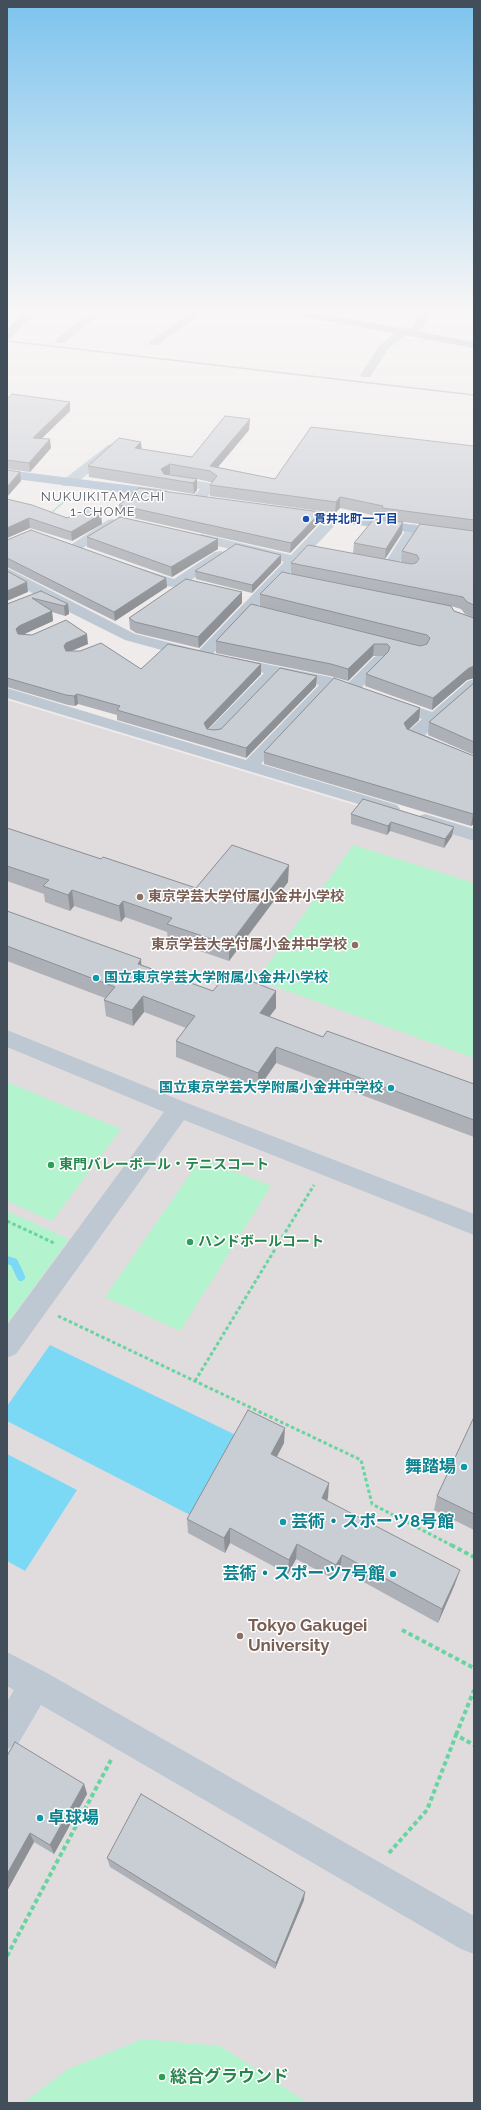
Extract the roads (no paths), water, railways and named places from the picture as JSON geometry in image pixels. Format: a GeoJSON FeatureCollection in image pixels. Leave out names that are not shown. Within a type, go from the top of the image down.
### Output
{"type":"FeatureCollection","features":[{"type":"Feature","properties":{"kind":"main road"},"geometry":{"type":"LineString","coordinates":[[7,474],[211,501]]}},
{"type":"Feature","properties":{"kind":"main road"},"geometry":{"type":"LineString","coordinates":[[279,510],[474,537]]}},
{"type":"Feature","properties":{"kind":"street"},"geometry":{"type":"LineString","coordinates":[[75,484],[113,448]]}},
{"type":"Feature","properties":{"kind":"street"},"geometry":{"type":"LineString","coordinates":[[170,480],[209,487],[187,497]]}},
{"type":"Feature","properties":{"kind":"street"},"geometry":{"type":"LineString","coordinates":[[202,656],[277,577],[305,554],[334,518]]}},
{"type":"Feature","properties":{"kind":"street"},"geometry":{"type":"LineString","coordinates":[[73,548],[118,520],[126,522]]}},
{"type":"Feature","properties":{"kind":"street"},"geometry":{"type":"LineString","coordinates":[[376,563],[397,567],[414,528]]}},
{"type":"Feature","properties":{"kind":"street"},"geometry":{"type":"LineString","coordinates":[[188,534],[234,546],[305,554]]}},
{"type":"Feature","properties":{"kind":"street"},"geometry":{"type":"LineString","coordinates":[[59,543],[88,553]]}},
{"type":"Feature","properties":{"kind":"street"},"geometry":{"type":"LineString","coordinates":[[178,583],[234,546]]}},
{"type":"Feature","properties":{"kind":"street"},"geometry":{"type":"LineString","coordinates":[[125,567],[170,583],[197,585]]}},
{"type":"Feature","properties":{"kind":"street"},"geometry":{"type":"LineString","coordinates":[[7,572],[35,596],[77,618],[202,656],[330,682],[434,718]]}},
{"type":"Feature","properties":{"kind":"street"},"geometry":{"type":"LineString","coordinates":[[277,577],[293,580]]}},
{"type":"Feature","properties":{"kind":"street"},"geometry":{"type":"LineString","coordinates":[[166,596],[179,588],[178,583]]}},
{"type":"Feature","properties":{"kind":"street"},"geometry":{"type":"LineString","coordinates":[[351,689],[380,660]]}},
{"type":"Feature","properties":{"kind":"street"},"geometry":{"type":"LineString","coordinates":[[214,734],[275,671]]}},
{"type":"Feature","properties":{"kind":"street"},"geometry":{"type":"LineString","coordinates":[[250,766],[330,682]]}},
{"type":"Feature","properties":{"kind":"street"},"geometry":{"type":"LineString","coordinates":[[474,684],[413,736],[474,763]]}},
{"type":"Feature","properties":{"kind":"street"},"geometry":{"type":"LineString","coordinates":[[7,693],[474,835]]}},
{"type":"Feature","properties":{"kind":"street"},"geometry":{"type":"LineString","coordinates":[[7,1038],[179,1109],[474,1225]]}},
{"type":"Feature","properties":{"kind":"street"},"geometry":{"type":"LineString","coordinates":[[7,1346],[179,1109]]}},
{"type":"Feature","properties":{"kind":"street"},"geometry":{"type":"LineString","coordinates":[[7,1668],[474,1936]]}},
{"type":"Feature","properties":{"kind":"street"},"geometry":{"type":"LineString","coordinates":[[7,1733],[36,1684]]}},
{"type":"Feature","properties":{"kind":"water"},"geometry":{"type":"Polygon","coordinates":[[[50,1345],[242,1438],[196,1518],[7,1421],[7,1406],[50,1345]]]}},
{"type":"Feature","properties":{"kind":"water"},"geometry":{"type":"Polygon","coordinates":[[[7,1454],[77,1490],[25,1571],[7,1561],[7,1454]]]}},
{"type":"Feature","properties":{"kind":"waterway"},"geometry":{"type":"LineString","coordinates":[[7,1260],[14,1262],[21,1277]]}},
{"type":"Feature","properties":{"kind":"place","name":"貫井北町一丁目"},"geometry":{"type":"Point","coordinates":[306,519]}},
{"type":"Feature","properties":{"kind":"place","name":"東京学芸大学付属小金井小学校"},"geometry":{"type":"Point","coordinates":[140,897]}},
{"type":"Feature","properties":{"kind":"place","name":"東京学芸大学付属小金井中学校"},"geometry":{"type":"Point","coordinates":[355,945]}},
{"type":"Feature","properties":{"kind":"place","name":"国立東京学芸大学附属小金井小学校"},"geometry":{"type":"Point","coordinates":[96,978]}},
{"type":"Feature","properties":{"kind":"place","name":"国立東京学芸大学附属小金井中学校"},"geometry":{"type":"Point","coordinates":[391,1088]}},
{"type":"Feature","properties":{"kind":"place","name":"東門バレーボール・テニスコート"},"geometry":{"type":"Point","coordinates":[51,1165]}},
{"type":"Feature","properties":{"kind":"place","name":"ハンドボールコート"},"geometry":{"type":"Point","coordinates":[190,1242]}},
{"type":"Feature","properties":{"kind":"place","name":"舞踏場"},"geometry":{"type":"Point","coordinates":[464,1467]}},
{"type":"Feature","properties":{"kind":"place","name":"芸術・スポーツ8号館"},"geometry":{"type":"Point","coordinates":[283,1522]}},
{"type":"Feature","properties":{"kind":"place","name":"芸術・スポーツ7号館"},"geometry":{"type":"Point","coordinates":[393,1574]}},
{"type":"Feature","properties":{"kind":"place","name":"Tokyo Gakugei University"},"geometry":{"type":"Point","coordinates":[240,1636]}},
{"type":"Feature","properties":{"kind":"place","name":"卓球場"},"geometry":{"type":"Point","coordinates":[40,1818]}},
{"type":"Feature","properties":{"kind":"place","name":"総合グラウンド"},"geometry":{"type":"Point","coordinates":[162,2077]}},
{"type":"Feature","properties":{"kind":"district","name":"NUKUIKITAMACHI 1-CHOME"},"geometry":{"type":"Point","coordinates":[103,504]}}]}
